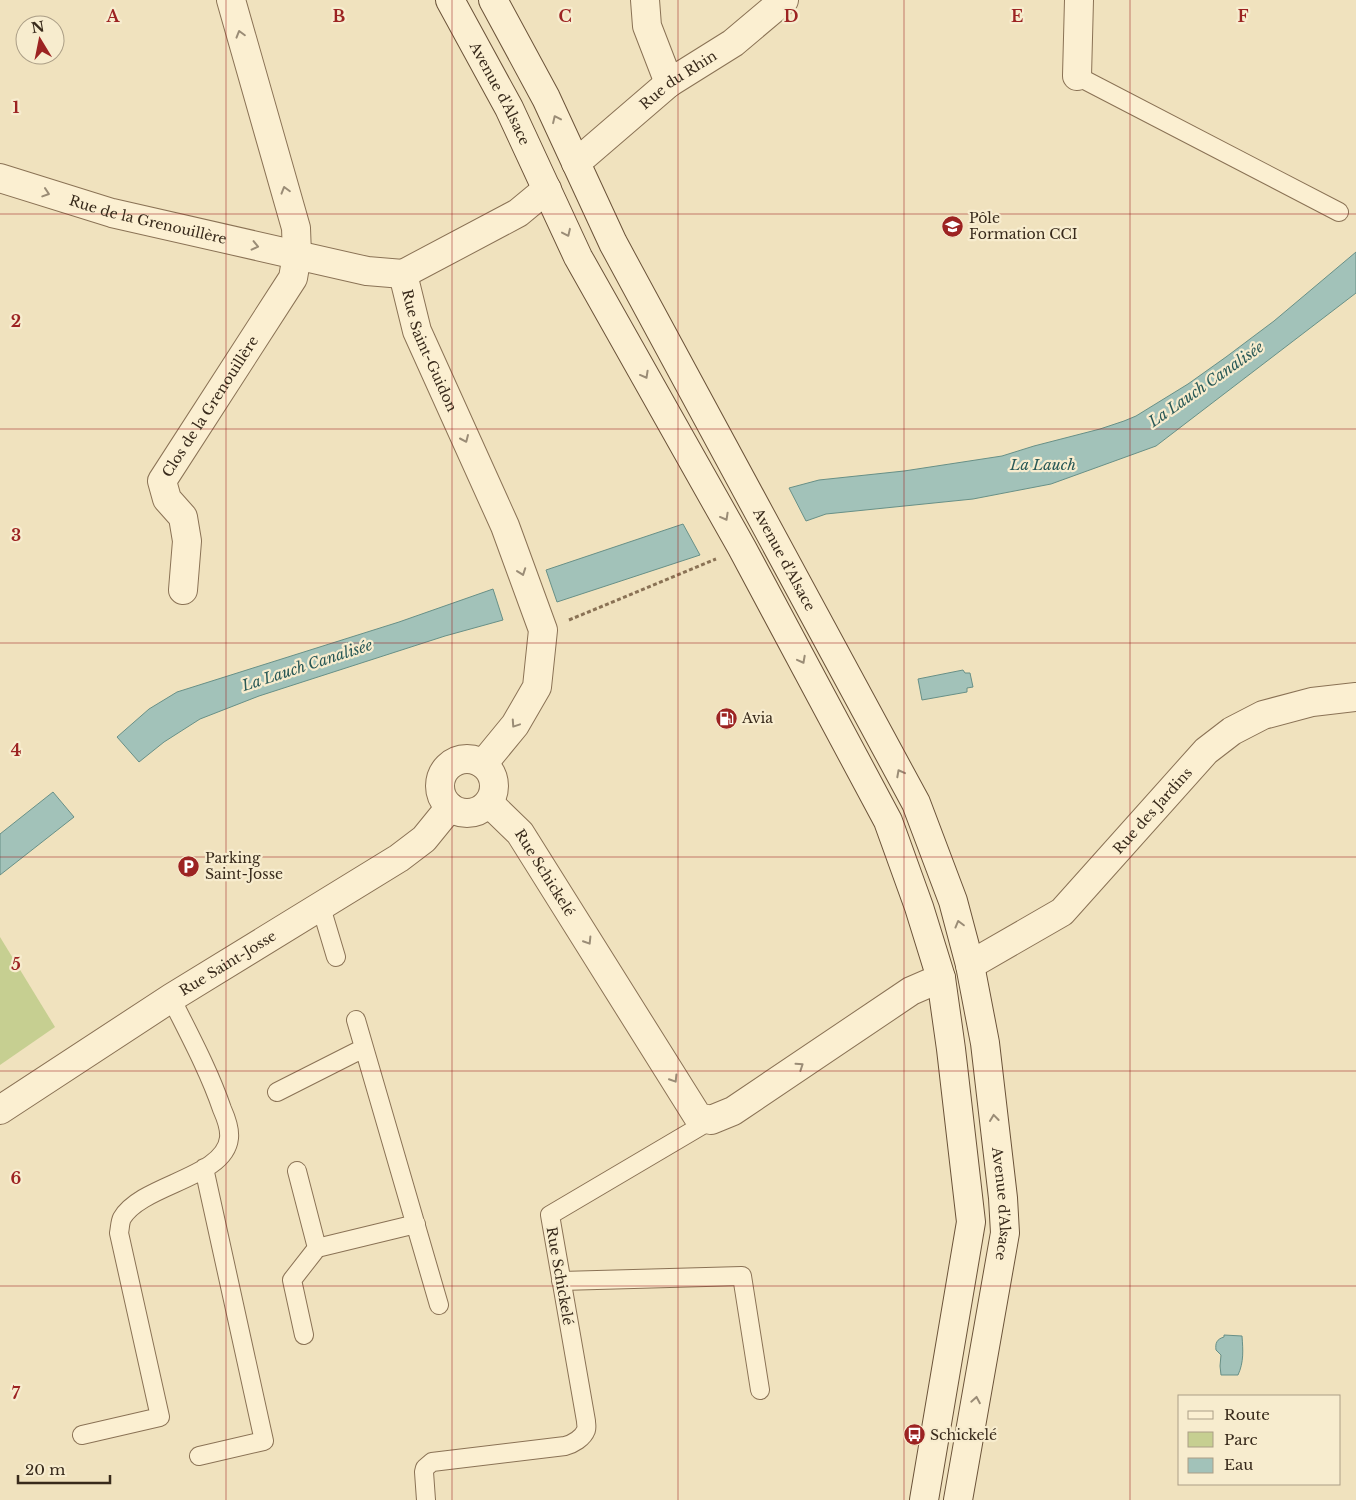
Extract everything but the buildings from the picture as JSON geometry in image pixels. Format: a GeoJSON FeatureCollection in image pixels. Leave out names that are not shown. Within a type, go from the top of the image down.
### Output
{"type":"FeatureCollection","features":[{"type":"Feature","properties":{"kind":"street"},"geometry":{"type":"LineString","coordinates":[[231,0],[296,228],[297,255]]}},
{"type":"Feature","properties":{"kind":"street","name":"Avenue d'Alsace"},"geometry":{"type":"LineString","coordinates":[[450,0],[509,108],[578,257],[742,548],[888,821],[919,908],[941,978],[972,1222],[924,1500]]}},
{"type":"Feature","properties":{"kind":"street","name":"Avenue d'Alsace"},"geometry":{"type":"LineString","coordinates":[[493,0],[546,98],[613,243],[916,803],[953,900],[970,965],[985,1043],[1003,1198],[1005,1233],[958,1500]]}},
{"type":"Feature","properties":{"kind":"street"},"geometry":{"type":"LineString","coordinates":[[646,0],[647,26],[669,83]]}},
{"type":"Feature","properties":{"kind":"street","name":"Rue du Rhin"},"geometry":{"type":"LineString","coordinates":[[576,163],[669,83],[733,43],[784,0]]}},
{"type":"Feature","properties":{"kind":"street"},"geometry":{"type":"LineString","coordinates":[[1077,76],[1079,0]]}},
{"type":"Feature","properties":{"kind":"street"},"geometry":{"type":"LineString","coordinates":[[403,274],[518,213],[576,163]]}},
{"type":"Feature","properties":{"kind":"street","name":"Rue de la Grenouillère"},"geometry":{"type":"LineString","coordinates":[[0,178],[112,213],[297,255]]}},
{"type":"Feature","properties":{"kind":"street","name":"Rue Saint-Guidon"},"geometry":{"type":"LineString","coordinates":[[297,255],[367,271],[403,274],[416,331],[505,526],[543,630],[537,687],[515,725],[483,764]]}},
{"type":"Feature","properties":{"kind":"street","name":"Clos de la Grenouillère"},"geometry":{"type":"LineString","coordinates":[[183,590],[187,541],[183,517],[167,499],[162,480],[293,278],[297,255]]}},
{"type":"Feature","properties":{"kind":"street","name":"Rue des Jardins"},"geometry":{"type":"LineString","coordinates":[[970,965],[1062,912],[1206,751],[1232,731],[1263,715],[1312,702],[1356,697]]}},
{"type":"Feature","properties":{"kind":"street"},"geometry":{"type":"LineString","coordinates":[[467,758],[476,760],[489,770],[494,786],[493,795],[489,803],[474,812],[466,813],[457,812],[444,801],[440,794],[441,777],[451,763],[467,758]]}},
{"type":"Feature","properties":{"kind":"street","name":"Rue Schickelé"},"geometry":{"type":"LineString","coordinates":[[489,803],[520,833],[698,1117],[711,1120],[733,1111],[911,991],[941,978]]}},
{"type":"Feature","properties":{"kind":"street","name":"Rue Saint-Josse"},"geometry":{"type":"LineString","coordinates":[[0,1110],[171,998],[399,858],[424,839],[450,807]]}},
{"type":"Feature","properties":{"kind":"street"},"geometry":{"type":"LineString","coordinates":[[941,978],[970,965]]}},
{"type":"Feature","properties":{"kind":"lane"},"geometry":{"type":"LineString","coordinates":[[1077,76],[1340,212]]}},
{"type":"Feature","properties":{"kind":"lane"},"geometry":{"type":"LineString","coordinates":[[322,906],[336,957]]}},
{"type":"Feature","properties":{"kind":"lane"},"geometry":{"type":"LineString","coordinates":[[82,1435],[160,1417],[119,1233],[121,1220],[130,1208],[143,1198],[216,1161],[225,1152],[229,1138],[227,1122],[217,1093],[171,998]]}},
{"type":"Feature","properties":{"kind":"lane"},"geometry":{"type":"LineString","coordinates":[[356,1020],[440,1304]]}},
{"type":"Feature","properties":{"kind":"lane"},"geometry":{"type":"LineString","coordinates":[[277,1092],[364,1048]]}},
{"type":"Feature","properties":{"kind":"lane","name":"Rue Schickelé"},"geometry":{"type":"LineString","coordinates":[[426,1500],[424,1472],[425,1468],[432,1462],[565,1446],[576,1441],[586,1430],[550,1215],[711,1120]]}},
{"type":"Feature","properties":{"kind":"lane"},"geometry":{"type":"LineString","coordinates":[[199,1456],[264,1441],[204,1168]]}},
{"type":"Feature","properties":{"kind":"lane"},"geometry":{"type":"LineString","coordinates":[[297,1171],[317,1248]]}},
{"type":"Feature","properties":{"kind":"lane"},"geometry":{"type":"LineString","coordinates":[[304,1335],[292,1280],[317,1248],[416,1224]]}},
{"type":"Feature","properties":{"kind":"lane"},"geometry":{"type":"LineString","coordinates":[[561,1281],[742,1276],[760,1390]]}},
{"type":"Feature","properties":{"kind":"path"},"geometry":{"type":"LineString","coordinates":[[543,630],[742,548]]}},
{"type":"Feature","properties":{"kind":"green space"},"geometry":{"type":"Polygon","coordinates":[[[0,937],[55,1027],[0,1065],[0,937]]]}},
{"type":"Feature","properties":{"kind":"water","name":"La Lauch"},"geometry":{"type":"Polygon","coordinates":[[[1356,252],[1356,293],[1156,446],[1051,484],[973,499],[826,514],[806,521],[789,488],[819,480],[904,471],[1002,456],[1124,421],[1136,416],[1188,384],[1226,357],[1274,321],[1356,252]]]}},
{"type":"Feature","properties":{"kind":"water"},"geometry":{"type":"Polygon","coordinates":[[[683,524],[700,555],[557,602],[546,570],[683,524]]]}},
{"type":"Feature","properties":{"kind":"water","name":"La Lauch Canalisée"},"geometry":{"type":"Polygon","coordinates":[[[493,589],[503,620],[445,636],[259,696],[200,719],[164,742],[139,762],[117,737],[149,709],[177,692],[399,622],[493,589]]]}},
{"type":"Feature","properties":{"kind":"water"},"geometry":{"type":"Polygon","coordinates":[[[963,670],[965,673],[970,673],[973,687],[967,688],[967,692],[922,700],[918,679],[963,670]]]}},
{"type":"Feature","properties":{"kind":"water"},"geometry":{"type":"Polygon","coordinates":[[[53,792],[74,817],[0,875],[0,834],[53,792]]]}},
{"type":"Feature","properties":{"kind":"water"},"geometry":{"type":"Polygon","coordinates":[[[1224,1335],[1242,1336],[1242,1361],[1238,1375],[1221,1375],[1221,1355],[1216,1350],[1216,1345],[1218,1340],[1224,1337],[1224,1335]]]}},
{"type":"Feature","properties":{"kind":"place","name":"Pôle Formation CCI"},"geometry":{"type":"Point","coordinates":[953,226]}},
{"type":"Feature","properties":{"kind":"place","name":"Avia"},"geometry":{"type":"Point","coordinates":[726,718]}},
{"type":"Feature","properties":{"kind":"place","name":"Parking Saint-Josse"},"geometry":{"type":"Point","coordinates":[189,866]}},
{"type":"Feature","properties":{"kind":"place","name":"Schickelé"},"geometry":{"type":"Point","coordinates":[914,1435]}}]}
